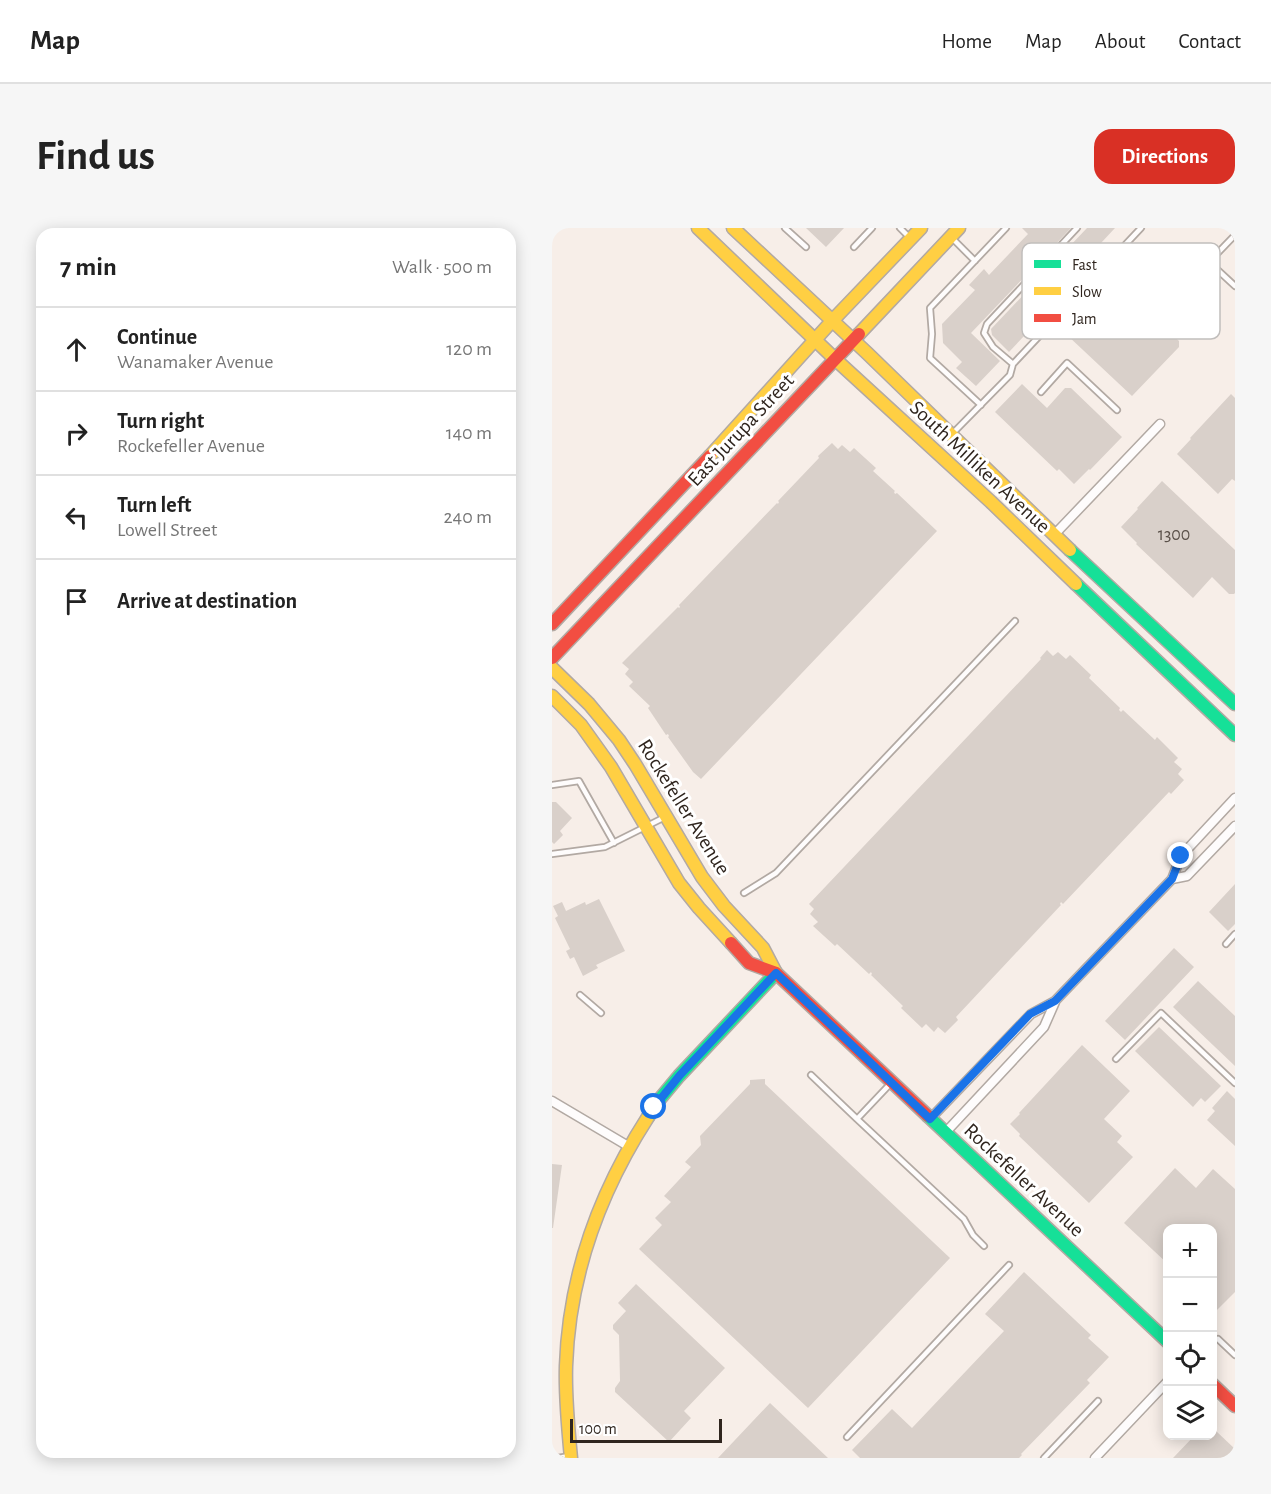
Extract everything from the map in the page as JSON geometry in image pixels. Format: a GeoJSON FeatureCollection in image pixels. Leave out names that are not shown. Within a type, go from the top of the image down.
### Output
{"type":"FeatureCollection","features":[{"type":"Feature","properties":{"kind":"main road","name":"South Milliken Avenue"},"geometry":{"type":"LineString","coordinates":[[698,228],[991,502],[1235,735]]}},
{"type":"Feature","properties":{"kind":"main road","name":"South Milliken Avenue"},"geometry":{"type":"LineString","coordinates":[[733,228],[853,340],[1054,535],[1235,704]]}},
{"type":"Feature","properties":{"kind":"main road","name":"East Jurupa Street"},"geometry":{"type":"LineString","coordinates":[[552,624],[921,228]]}},
{"type":"Feature","properties":{"kind":"main road","name":"East Jurupa Street"},"geometry":{"type":"LineString","coordinates":[[552,658],[955,233]]}},
{"type":"Feature","properties":{"kind":"main road","name":"Rockefeller Avenue"},"geometry":{"type":"LineString","coordinates":[[552,668],[589,704],[619,740],[702,877],[724,906],[763,948],[776,973],[1163,1338]]}},
{"type":"Feature","properties":{"kind":"main road","name":"Rockefeller Avenue"},"geometry":{"type":"LineString","coordinates":[[552,696],[581,725],[611,767],[680,883],[699,908],[749,963],[776,973]]}},
{"type":"Feature","properties":{"kind":"main road"},"geometry":{"type":"LineString","coordinates":[[571,1457],[565,1413],[565,1349],[570,1305],[583,1250],[597,1211],[628,1146],[654,1107],[680,1075],[776,973]]}},
{"type":"Feature","properties":{"kind":"main road"},"geometry":{"type":"LineString","coordinates":[[1214,1386],[1235,1406]]}},
{"type":"Feature","properties":{"kind":"street"},"geometry":{"type":"LineString","coordinates":[[1054,535],[1160,424]]}},
{"type":"Feature","properties":{"kind":"street"},"geometry":{"type":"LineString","coordinates":[[930,1119],[1030,1014],[1055,1001],[1172,879],[1181,856],[1235,798]]}},
{"type":"Feature","properties":{"kind":"street"},"geometry":{"type":"LineString","coordinates":[[1172,879],[1187,876],[1235,826]]}},
{"type":"Feature","properties":{"kind":"street"},"geometry":{"type":"LineString","coordinates":[[945,1133],[1044,1027],[1055,1001]]}},
{"type":"Feature","properties":{"kind":"street"},"geometry":{"type":"LineString","coordinates":[[552,1101],[628,1146]]}},
{"type":"Feature","properties":{"kind":"street"},"geometry":{"type":"LineString","coordinates":[[1095,1458],[1163,1385]]}},
{"type":"Feature","properties":{"kind":"lane"},"geometry":{"type":"LineString","coordinates":[[785,228],[806,247]]}},
{"type":"Feature","properties":{"kind":"lane"},"geometry":{"type":"LineString","coordinates":[[854,247],[872,228]]}},
{"type":"Feature","properties":{"kind":"lane"},"geometry":{"type":"LineString","coordinates":[[900,228],[911,239]]}},
{"type":"Feature","properties":{"kind":"lane"},"geometry":{"type":"LineString","coordinates":[[981,405],[930,358],[932,334],[930,308],[1006,228]]}},
{"type":"Feature","properties":{"kind":"lane"},"geometry":{"type":"LineString","coordinates":[[1063,243],[1077,228]]}},
{"type":"Feature","properties":{"kind":"lane"},"geometry":{"type":"LineString","coordinates":[[1127,243],[1141,228]]}},
{"type":"Feature","properties":{"kind":"lane"},"geometry":{"type":"LineString","coordinates":[[955,233],[975,261]]}},
{"type":"Feature","properties":{"kind":"lane"},"geometry":{"type":"LineString","coordinates":[[1220,251],[1235,235]]}},
{"type":"Feature","properties":{"kind":"lane"},"geometry":{"type":"LineString","coordinates":[[1220,272],[1235,286]]}},
{"type":"Feature","properties":{"kind":"lane"},"geometry":{"type":"LineString","coordinates":[[1013,364],[993,347],[984,333],[987,324],[1022,287]]}},
{"type":"Feature","properties":{"kind":"lane"},"geometry":{"type":"LineString","coordinates":[[951,435],[1010,375],[1013,364],[1037,339]]}},
{"type":"Feature","properties":{"kind":"lane"},"geometry":{"type":"LineString","coordinates":[[1041,392],[1067,363],[1117,411]]}},
{"type":"Feature","properties":{"kind":"lane"},"geometry":{"type":"LineString","coordinates":[[744,893],[776,873],[1015,621]]}},
{"type":"Feature","properties":{"kind":"lane"},"geometry":{"type":"LineString","coordinates":[[552,785],[579,781],[614,843]]}},
{"type":"Feature","properties":{"kind":"lane"},"geometry":{"type":"LineString","coordinates":[[552,854],[605,847],[666,816]]}},
{"type":"Feature","properties":{"kind":"lane"},"geometry":{"type":"LineString","coordinates":[[1226,944],[1235,934]]}},
{"type":"Feature","properties":{"kind":"lane"},"geometry":{"type":"LineString","coordinates":[[580,995],[601,1013]]}},
{"type":"Feature","properties":{"kind":"lane"},"geometry":{"type":"LineString","coordinates":[[1116,1059],[1161,1013],[1235,1083]]}},
{"type":"Feature","properties":{"kind":"lane"},"geometry":{"type":"LineString","coordinates":[[811,1075],[964,1219],[973,1235],[984,1246]]}},
{"type":"Feature","properties":{"kind":"lane"},"geometry":{"type":"LineString","coordinates":[[857,1119],[892,1082]]}},
{"type":"Feature","properties":{"kind":"lane"},"geometry":{"type":"LineString","coordinates":[[847,1437],[1009,1265]]}},
{"type":"Feature","properties":{"kind":"lane"},"geometry":{"type":"LineString","coordinates":[[1218,1339],[1235,1355]]}},
{"type":"Feature","properties":{"kind":"lane"},"geometry":{"type":"LineString","coordinates":[[1044,1458],[1098,1401]]}},
{"type":"Feature","properties":{"kind":"lane"},"geometry":{"type":"LineString","coordinates":[[557,1458],[571,1457]]}},
{"type":"Feature","properties":{"kind":"building"},"geometry":{"type":"Polygon","coordinates":[[[806,228],[844,228],[826,247],[806,228]]]}},
{"type":"Feature","properties":{"kind":"building"},"geometry":{"type":"Polygon","coordinates":[[[1022,228],[1071,228],[1057,243],[1022,243],[1022,279],[971,333],[1000,361],[976,386],[956,368],[962,362],[943,343],[942,324],[975,290],[969,285],[984,269],[989,275],[1028,234],[1022,228]]]}},
{"type":"Feature","properties":{"kind":"building"},"geometry":{"type":"Polygon","coordinates":[[[1087,228],[1115,228],[1101,243],[1073,243],[1087,228]]]}},
{"type":"Feature","properties":{"kind":"building"},"geometry":{"type":"Polygon","coordinates":[[[1022,296],[1022,338],[1009,352],[992,335],[991,329],[1022,296]]]}},
{"type":"Feature","properties":{"kind":"building"},"geometry":{"type":"Polygon","coordinates":[[[1071,339],[1177,339],[1179,341],[1179,347],[1132,396],[1071,339]]]}},
{"type":"Feature","properties":{"kind":"building"},"geometry":{"type":"Polygon","coordinates":[[[1022,384],[1047,408],[1065,388],[1071,388],[1122,437],[1074,484],[1059,469],[1057,471],[995,412],[1022,384]]]}},
{"type":"Feature","properties":{"kind":"building"},"geometry":{"type":"Polygon","coordinates":[[[1231,394],[1235,398],[1235,481],[1232,479],[1218,494],[1177,454],[1231,394]]]}},
{"type":"Feature","properties":{"kind":"building"},"geometry":{"type":"Polygon","coordinates":[[[832,443],[838,449],[842,445],[850,452],[854,448],[876,468],[873,471],[895,491],[895,494],[897,493],[937,531],[701,779],[693,772],[668,734],[666,735],[648,708],[650,706],[629,686],[633,682],[625,674],[629,669],[622,663],[680,607],[679,605],[778,504],[778,501],[832,443]]]}},
{"type":"Feature","properties":{"kind":"building"},"geometry":{"type":"Polygon","coordinates":[[[1162,481],[1235,550],[1234,594],[1229,594],[1212,577],[1193,598],[1121,527],[1162,481]]]}},
{"type":"Feature","properties":{"kind":"building"},"geometry":{"type":"Polygon","coordinates":[[[1047,650],[1053,656],[1058,652],[1066,659],[1070,655],[1091,675],[1089,678],[1120,708],[1121,712],[1123,710],[1155,740],[1157,737],[1178,758],[1174,762],[1182,769],[1178,774],[1184,780],[1171,794],[1169,792],[1063,904],[1061,902],[1061,905],[956,1017],[958,1020],[945,1033],[938,1027],[934,1032],[926,1024],[922,1028],[901,1008],[903,1006],[871,975],[871,972],[869,974],[837,944],[835,946],[813,926],[818,922],[810,914],[814,909],[809,904],[1047,650]]]}},
{"type":"Feature","properties":{"kind":"building"},"geometry":{"type":"Polygon","coordinates":[[[552,802],[556,802],[572,818],[560,831],[563,835],[554,844],[552,842],[552,802]]]}},
{"type":"Feature","properties":{"kind":"building"},"geometry":{"type":"Polygon","coordinates":[[[1235,884],[1235,924],[1228,931],[1209,912],[1235,884]]]}},
{"type":"Feature","properties":{"kind":"building"},"geometry":{"type":"Polygon","coordinates":[[[599,899],[625,951],[596,965],[598,968],[583,976],[574,957],[570,959],[566,951],[570,949],[555,918],[558,916],[553,906],[562,902],[566,911],[585,902],[586,905],[599,899]]]}},
{"type":"Feature","properties":{"kind":"building"},"geometry":{"type":"Polygon","coordinates":[[[1174,948],[1194,967],[1125,1040],[1105,1021],[1174,948]]]}},
{"type":"Feature","properties":{"kind":"building"},"geometry":{"type":"Polygon","coordinates":[[[1198,981],[1235,1016],[1235,1066],[1173,1007],[1198,981]]]}},
{"type":"Feature","properties":{"kind":"building"},"geometry":{"type":"Polygon","coordinates":[[[1159,1027],[1221,1086],[1205,1102],[1201,1098],[1193,1107],[1135,1051],[1159,1027]]]}},
{"type":"Feature","properties":{"kind":"building"},"geometry":{"type":"Polygon","coordinates":[[[1082,1045],[1130,1091],[1104,1119],[1122,1136],[1117,1142],[1133,1157],[1089,1203],[1019,1136],[1020,1134],[1010,1124],[1082,1045]]]}},
{"type":"Feature","properties":{"kind":"building"},"geometry":{"type":"Polygon","coordinates":[[[765,1079],[765,1084],[950,1258],[808,1408],[639,1249],[662,1225],[655,1218],[671,1202],[664,1196],[691,1167],[685,1162],[701,1145],[700,1136],[750,1084],[750,1080],[765,1079]]]}},
{"type":"Feature","properties":{"kind":"building"},"geometry":{"type":"Polygon","coordinates":[[[1227,1091],[1235,1099],[1235,1146],[1207,1120],[1215,1111],[1212,1108],[1227,1091]]]}},
{"type":"Feature","properties":{"kind":"building"},"geometry":{"type":"Polygon","coordinates":[[[552,1164],[562,1165],[553,1228],[552,1228],[552,1164]]]}},
{"type":"Feature","properties":{"kind":"building"},"geometry":{"type":"Polygon","coordinates":[[[1175,1168],[1196,1188],[1213,1169],[1235,1189],[1235,1292],[1217,1310],[1217,1224],[1163,1224],[1163,1259],[1124,1223],[1175,1168]]]}},
{"type":"Feature","properties":{"kind":"building"},"geometry":{"type":"Polygon","coordinates":[[[1024,1272],[1091,1335],[1088,1338],[1109,1357],[1087,1380],[1090,1383],[1019,1458],[860,1458],[852,1450],[892,1409],[912,1428],[1004,1331],[985,1314],[1024,1272]]]}},
{"type":"Feature","properties":{"kind":"building"},"geometry":{"type":"Polygon","coordinates":[[[636,1284],[725,1368],[684,1411],[691,1418],[669,1442],[615,1392],[620,1381],[619,1335],[613,1329],[613,1325],[626,1311],[618,1303],[636,1284]]]}},
{"type":"Feature","properties":{"kind":"building"},"geometry":{"type":"Polygon","coordinates":[[[770,1403],[828,1458],[718,1458],[770,1403]]]}},
{"type":"Feature","properties":{"kind":"building"},"geometry":{"type":"Polygon","coordinates":[[[1217,1432],[1235,1449],[1235,1458],[1173,1458],[1190,1440],[1217,1440],[1217,1432]]]}},
{"type":"Feature","properties":{"kind":"traffic: fast"},"geometry":{"type":"LineString","coordinates":[[1070,550],[1235,704]]}},
{"type":"Feature","properties":{"kind":"traffic: fast"},"geometry":{"type":"LineString","coordinates":[[1076,584],[1235,735]]}},
{"type":"Feature","properties":{"kind":"traffic: fast"},"geometry":{"type":"LineString","coordinates":[[648,1117],[679,1076],[776,973]]}},
{"type":"Feature","properties":{"kind":"traffic: fast"},"geometry":{"type":"LineString","coordinates":[[928,1116],[1163,1337]]}},
{"type":"Feature","properties":{"kind":"traffic: slow"},"geometry":{"type":"LineString","coordinates":[[698,228],[1076,584]]}},
{"type":"Feature","properties":{"kind":"traffic: slow"},"geometry":{"type":"LineString","coordinates":[[733,228],[867,353],[1070,550]]}},
{"type":"Feature","properties":{"kind":"traffic: slow"},"geometry":{"type":"LineString","coordinates":[[710,456],[832,321],[921,228]]}},
{"type":"Feature","properties":{"kind":"traffic: slow"},"geometry":{"type":"LineString","coordinates":[[859,334],[959,228]]}},
{"type":"Feature","properties":{"kind":"traffic: slow"},"geometry":{"type":"LineString","coordinates":[[552,668],[589,704],[619,740],[702,877],[724,906],[763,948],[776,973]]}},
{"type":"Feature","properties":{"kind":"traffic: slow"},"geometry":{"type":"LineString","coordinates":[[552,696],[581,725],[611,767],[679,883],[731,943]]}},
{"type":"Feature","properties":{"kind":"traffic: slow"},"geometry":{"type":"LineString","coordinates":[[571,1458],[566,1401],[566,1366],[568,1333],[580,1268],[601,1205],[648,1117]]}},
{"type":"Feature","properties":{"kind":"traffic: jam"},"geometry":{"type":"LineString","coordinates":[[552,658],[859,334]]}},
{"type":"Feature","properties":{"kind":"traffic: jam"},"geometry":{"type":"LineString","coordinates":[[552,624],[710,456]]}},
{"type":"Feature","properties":{"kind":"traffic: jam"},"geometry":{"type":"LineString","coordinates":[[731,943],[749,963],[776,973],[928,1116]]}},
{"type":"Feature","properties":{"kind":"traffic: jam"},"geometry":{"type":"LineString","coordinates":[[1214,1386],[1235,1406]]}},
{"type":"Feature","properties":{"kind":"route"},"geometry":{"type":"LineString","coordinates":[[654,1107],[680,1075],[776,973],[930,1119],[1030,1014],[1055,1001],[1172,879],[1181,856]]}}]}
